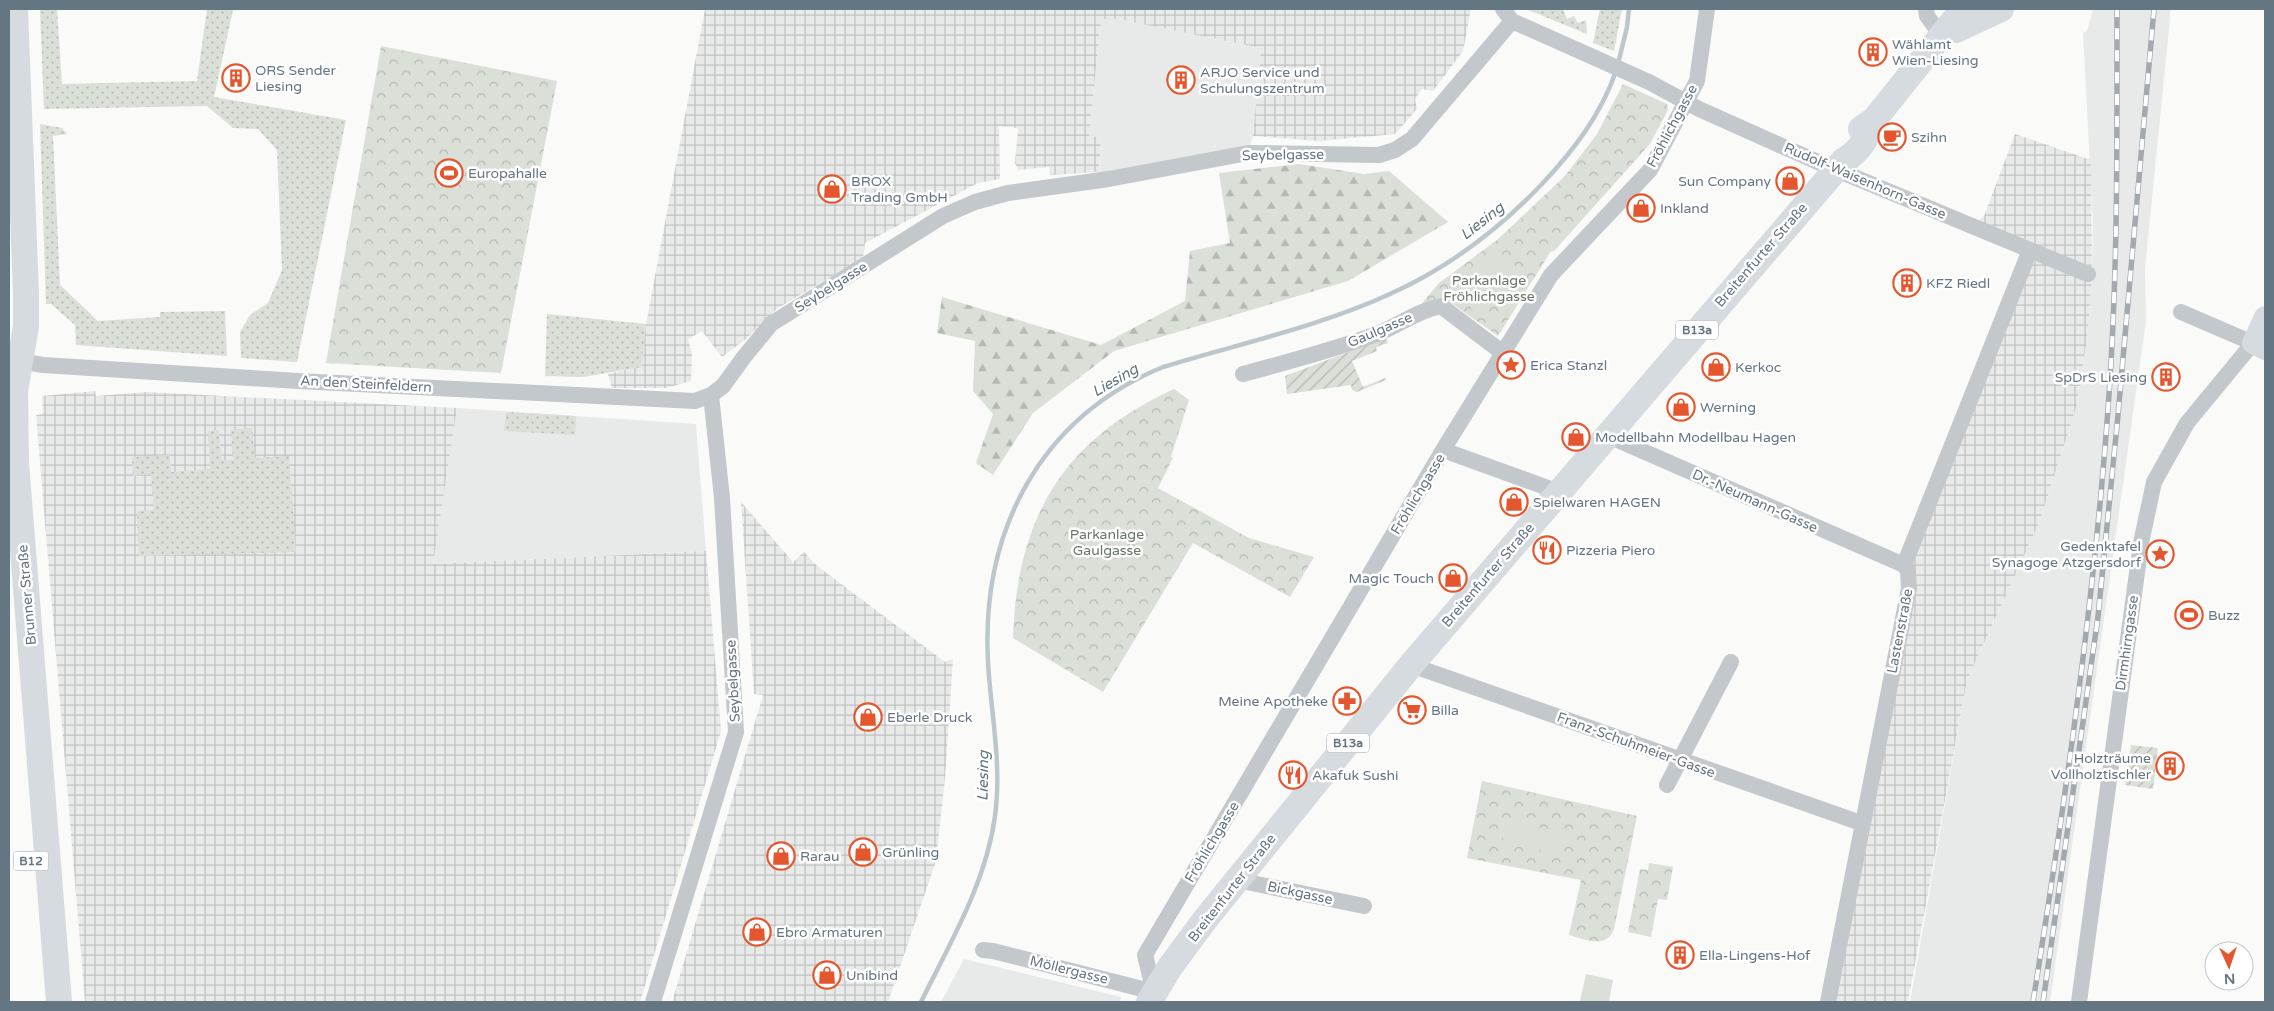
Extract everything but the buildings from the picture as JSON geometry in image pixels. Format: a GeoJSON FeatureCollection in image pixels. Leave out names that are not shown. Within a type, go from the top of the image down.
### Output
{"type":"FeatureCollection","features":[{"type":"Feature","properties":{"kind":"main road","name":"Brunner Straße"},"geometry":{"type":"LineString","coordinates":[[15,9],[26,294],[26,326],[14,360],[16,463],[59,1002]]}},
{"type":"Feature","properties":{"kind":"main road","name":"Breitenfurter Straße"},"geometry":{"type":"LineString","coordinates":[[1151,997],[1204,921],[1411,664],[1840,164],[1843,152],[1861,128],[1874,120],[1954,20],[1970,9]]}},
{"type":"Feature","properties":{"kind":"main road","name":"Breitenfurter Straße"},"geometry":{"type":"LineString","coordinates":[[1941,35],[2001,9]]}},
{"type":"Feature","properties":{"kind":"main road","name":"Brunner Straße"},"geometry":{"type":"LineString","coordinates":[[9,550],[22,708],[41,1002]]}},
{"type":"Feature","properties":{"kind":"street","name":"Fröhlichgasse"},"geometry":{"type":"LineString","coordinates":[[1151,997],[1146,955],[1443,450],[1551,275],[1650,170],[1688,102],[1697,81],[1707,9]]}},
{"type":"Feature","properties":{"kind":"street"},"geometry":{"type":"LineString","coordinates":[[1926,9],[1927,16],[1941,35]]}},
{"type":"Feature","properties":{"kind":"street","name":"Rudolf-Waisenhorn-Gasse"},"geometry":{"type":"LineString","coordinates":[[1508,15],[1688,102],[1840,164],[2030,250],[2088,274]]}},
{"type":"Feature","properties":{"kind":"street","name":"Seybelgasse"},"geometry":{"type":"LineString","coordinates":[[653,1002],[736,732],[722,498],[711,395],[723,386],[771,324],[943,216],[975,202],[1008,193],[1109,179],[1248,153],[1379,156],[1396,150],[1412,139],[1508,15]]}},
{"type":"Feature","properties":{"kind":"street"},"geometry":{"type":"LineString","coordinates":[[1904,565],[2030,250]]}},
{"type":"Feature","properties":{"kind":"street","name":"Gaulgasse"},"geometry":{"type":"LineString","coordinates":[[1243,374],[1306,358],[1379,333],[1426,309],[1441,306],[1503,353]]}},
{"type":"Feature","properties":{"kind":"street"},"geometry":{"type":"LineString","coordinates":[[2181,312],[2259,346]]}},
{"type":"Feature","properties":{"kind":"street","name":"Dirmhirngasse"},"geometry":{"type":"LineString","coordinates":[[2079,1002],[2140,543],[2154,482],[2187,423],[2259,346],[2265,317]]}},
{"type":"Feature","properties":{"kind":"street","name":"An den Steinfeldern"},"geometry":{"type":"LineString","coordinates":[[14,360],[43,365],[298,381],[668,400],[695,401],[711,395]]}},
{"type":"Feature","properties":{"kind":"street","name":"Dr.-Neumann-Gasse"},"geometry":{"type":"LineString","coordinates":[[1606,435],[1904,565]]}},
{"type":"Feature","properties":{"kind":"street"},"geometry":{"type":"LineString","coordinates":[[1443,450],[1559,492]]}},
{"type":"Feature","properties":{"kind":"street","name":"Lastenstraße"},"geometry":{"type":"LineString","coordinates":[[1828,1002],[1909,588],[1908,570],[1904,565]]}},
{"type":"Feature","properties":{"kind":"street"},"geometry":{"type":"LineString","coordinates":[[1667,785],[1731,662]]}},
{"type":"Feature","properties":{"kind":"street","name":"Franz-Schuhmeier-Gasse"},"geometry":{"type":"LineString","coordinates":[[1411,664],[1679,761],[1862,823]]}},
{"type":"Feature","properties":{"kind":"street","name":"Bickgasse"},"geometry":{"type":"LineString","coordinates":[[1237,880],[1364,906]]}},
{"type":"Feature","properties":{"kind":"street","name":"Möllergasse"},"geometry":{"type":"LineString","coordinates":[[983,950],[1151,997]]}},
{"type":"Feature","properties":{"kind":"shaded area"},"geometry":{"type":"Polygon","coordinates":[[[705,9],[1471,9],[1463,51],[1433,91],[1422,89],[1415,99],[1417,109],[1395,134],[1319,141],[1253,136],[1261,48],[1117,19],[1101,19],[1089,136],[1101,137],[1099,172],[1050,175],[1049,167],[1018,170],[1015,163],[1018,128],[999,126],[1000,179],[978,183],[865,243],[863,258],[778,308],[747,338],[722,357],[702,331],[688,339],[692,354],[691,381],[666,388],[612,388],[608,374],[641,366],[646,324],[705,9]]]}},
{"type":"Feature","properties":{"kind":"shaded area"},"geometry":{"type":"Polygon","coordinates":[[[2093,9],[2170,9],[2170,19],[2145,269],[2146,321],[2050,1002],[1910,1002],[1967,680],[2039,523],[2077,405],[2088,331],[2092,272],[2093,222],[2083,33],[2087,31],[2093,9]]]}},
{"type":"Feature","properties":{"kind":"shaded area"},"geometry":{"type":"Polygon","coordinates":[[[1101,19],[1117,19],[1261,48],[1253,136],[1248,153],[1099,181],[1101,137],[1089,136],[1101,19]]]}},
{"type":"Feature","properties":{"kind":"shaded area"},"geometry":{"type":"Polygon","coordinates":[[[2015,134],[2088,159],[2091,158],[2092,272],[2088,331],[2077,405],[2039,523],[1967,680],[1908,1002],[1829,1002],[1907,562],[2030,251],[1972,225],[1984,216],[2015,134]]]}},
{"type":"Feature","properties":{"kind":"shaded area"},"geometry":{"type":"Polygon","coordinates":[[[95,391],[96,396],[147,392],[457,408],[433,564],[706,551],[721,731],[640,1002],[85,1002],[36,415],[43,414],[42,396],[95,391]]]}},
{"type":"Feature","properties":{"kind":"shaded area"},"geometry":{"type":"Polygon","coordinates":[[[457,408],[696,424],[706,551],[432,564],[457,408]]]}},
{"type":"Feature","properties":{"kind":"shaded area"},"geometry":{"type":"Polygon","coordinates":[[[741,502],[793,562],[804,552],[816,565],[945,662],[953,659],[945,778],[936,861],[888,1002],[672,1002],[763,695],[754,694],[741,502]]]}},
{"type":"Feature","properties":{"kind":"shaded area"},"geometry":{"type":"Polygon","coordinates":[[[964,959],[1121,997],[1120,1002],[941,1002],[964,959]]]}},
{"type":"Feature","properties":{"kind":"green space"},"geometry":{"type":"Polygon","coordinates":[[[40,9],[57,9],[62,84],[197,81],[207,9],[233,10],[214,97],[346,120],[297,362],[241,358],[240,332],[250,315],[268,303],[282,270],[277,150],[258,129],[233,128],[207,106],[44,109],[40,9]]]}},
{"type":"Feature","properties":{"kind":"green space"},"geometry":{"type":"Polygon","coordinates":[[[1526,9],[1563,9],[1567,19],[1574,16],[1578,23],[1586,20],[1587,34],[1526,9]]]}},
{"type":"Feature","properties":{"kind":"green space"},"geometry":{"type":"Polygon","coordinates":[[[1600,9],[1622,9],[1614,51],[1593,43],[1600,9]]]}},
{"type":"Feature","properties":{"kind":"green space","name":"Europahalle"},"geometry":{"type":"Polygon","coordinates":[[[381,46],[557,81],[501,373],[326,363],[381,46]]]}},
{"type":"Feature","properties":{"kind":"green space","name":"Parkanlage Fröhlichgasse"},"geometry":{"type":"Polygon","coordinates":[[[1623,84],[1667,104],[1668,110],[1650,144],[1554,251],[1551,251],[1498,336],[1444,298],[1443,300],[1418,308],[1439,283],[1497,240],[1565,176],[1597,134],[1623,84]]]}},
{"type":"Feature","properties":{"kind":"green space"},"geometry":{"type":"Polygon","coordinates":[[[40,124],[62,128],[67,134],[53,136],[60,285],[98,321],[160,317],[160,312],[225,311],[227,356],[76,345],[75,325],[51,304],[46,304],[40,124]]]}},
{"type":"Feature","properties":{"kind":"green space"},"geometry":{"type":"Polygon","coordinates":[[[1299,164],[1364,174],[1389,171],[1448,222],[1348,281],[1114,351],[1033,413],[993,475],[976,463],[993,414],[973,391],[975,341],[937,333],[942,297],[1101,345],[1185,301],[1190,251],[1230,243],[1219,173],[1299,164]]]}},
{"type":"Feature","properties":{"kind":"green space"},"geometry":{"type":"Polygon","coordinates":[[[1507,252],[1525,283],[1473,312],[1456,281],[1507,252]]]}},
{"type":"Feature","properties":{"kind":"green space"},"geometry":{"type":"Polygon","coordinates":[[[547,314],[646,324],[641,367],[583,377],[545,376],[547,314]]]}},
{"type":"Feature","properties":{"kind":"green space"},"geometry":{"type":"Polygon","coordinates":[[[1386,338],[1388,343],[1376,347],[1377,351],[1352,361],[1363,387],[1385,378],[1386,380],[1357,392],[1352,390],[1351,385],[1287,394],[1285,376],[1386,338]]]}},
{"type":"Feature","properties":{"kind":"green space","name":"Parkanlage Gaulgasse"},"geometry":{"type":"Polygon","coordinates":[[[1174,389],[1189,400],[1171,457],[1173,458],[1158,488],[1249,538],[1314,557],[1290,597],[1193,543],[1103,692],[1013,638],[1017,595],[1024,555],[1036,519],[1053,487],[1075,458],[1103,432],[1135,409],[1174,389]]]}},
{"type":"Feature","properties":{"kind":"green space"},"geometry":{"type":"Polygon","coordinates":[[[506,412],[576,416],[575,435],[504,431],[506,412]]]}},
{"type":"Feature","properties":{"kind":"green space"},"geometry":{"type":"Polygon","coordinates":[[[252,428],[255,458],[289,456],[296,552],[139,556],[137,511],[154,510],[151,474],[133,476],[132,457],[170,455],[171,472],[210,469],[208,431],[219,430],[222,460],[233,460],[231,430],[252,428]]]}},
{"type":"Feature","properties":{"kind":"green space"},"geometry":{"type":"Polygon","coordinates":[[[2131,745],[2158,748],[2153,789],[2125,785],[2131,745]]]}},
{"type":"Feature","properties":{"kind":"green space"},"geometry":{"type":"Polygon","coordinates":[[[1482,781],[1637,816],[1614,929],[1606,939],[1594,941],[1569,935],[1581,880],[1467,858],[1482,781]]]}},
{"type":"Feature","properties":{"kind":"green space"},"geometry":{"type":"Polygon","coordinates":[[[1506,822],[1564,832],[1560,854],[1502,843],[1506,822]]]}},
{"type":"Feature","properties":{"kind":"green space"},"geometry":{"type":"Polygon","coordinates":[[[1649,863],[1673,867],[1667,900],[1658,899],[1651,937],[1628,932],[1640,869],[1648,870],[1649,863]]]}},
{"type":"Feature","properties":{"kind":"green space"},"geometry":{"type":"Polygon","coordinates":[[[1586,974],[1613,980],[1609,1002],[1580,1001],[1586,974]]]}},
{"type":"Feature","properties":{"kind":"waterway","name":"Liesing"},"geometry":{"type":"LineString","coordinates":[[1618,64],[1627,27],[1629,9]]}},
{"type":"Feature","properties":{"kind":"waterway","name":"Liesing"},"geometry":{"type":"LineString","coordinates":[[921,1002],[966,912],[984,865],[990,841],[997,797],[997,758],[988,662],[988,614],[995,568],[1008,525],[1026,485],[1051,448],[1082,416],[1120,389],[1163,367],[1306,326],[1363,306],[1411,284],[1452,260],[1508,217],[1542,184],[1585,132],[1602,103],[1616,71]]}},
{"type":"Feature","properties":{"kind":"railway"},"geometry":{"type":"LineString","coordinates":[[2033,1002],[2078,699],[2103,471],[2114,298],[2117,9]]}},
{"type":"Feature","properties":{"kind":"railway"},"geometry":{"type":"LineString","coordinates":[[2043,1002],[2098,617],[2154,9]]}},
{"type":"Feature","properties":{"kind":"place","name":"Wählamt Wien-Liesing"},"geometry":{"type":"Point","coordinates":[1873,52]}},
{"type":"Feature","properties":{"kind":"place","name":"ORS Sender Liesing"},"geometry":{"type":"Point","coordinates":[236,78]}},
{"type":"Feature","properties":{"kind":"place","name":"ARJO Service und Schulungszentrum"},"geometry":{"type":"Point","coordinates":[1181,80]}},
{"type":"Feature","properties":{"kind":"place","name":"Szihn"},"geometry":{"type":"Point","coordinates":[1892,137]}},
{"type":"Feature","properties":{"kind":"place","name":"Europahalle"},"geometry":{"type":"Point","coordinates":[449,173]}},
{"type":"Feature","properties":{"kind":"place","name":"Sun Company"},"geometry":{"type":"Point","coordinates":[1790,181]}},
{"type":"Feature","properties":{"kind":"place","name":"BROX Trading GmbH"},"geometry":{"type":"Point","coordinates":[832,189]}},
{"type":"Feature","properties":{"kind":"place","name":"Inkland"},"geometry":{"type":"Point","coordinates":[1641,208]}},
{"type":"Feature","properties":{"kind":"place","name":"KFZ Riedl"},"geometry":{"type":"Point","coordinates":[1907,283]}},
{"type":"Feature","properties":{"kind":"place","name":"Erica Stanzl"},"geometry":{"type":"Point","coordinates":[1511,365]}},
{"type":"Feature","properties":{"kind":"place","name":"Kerkoc"},"geometry":{"type":"Point","coordinates":[1716,367]}},
{"type":"Feature","properties":{"kind":"place","name":"SpDrS Liesing"},"geometry":{"type":"Point","coordinates":[2166,377]}},
{"type":"Feature","properties":{"kind":"place","name":"Werning"},"geometry":{"type":"Point","coordinates":[1681,407]}},
{"type":"Feature","properties":{"kind":"place","name":"Modellbahn Modellbau Hagen"},"geometry":{"type":"Point","coordinates":[1576,437]}},
{"type":"Feature","properties":{"kind":"place","name":"Spielwaren HAGEN"},"geometry":{"type":"Point","coordinates":[1514,502]}},
{"type":"Feature","properties":{"kind":"place","name":"Pizzeria Piero"},"geometry":{"type":"Point","coordinates":[1547,550]}},
{"type":"Feature","properties":{"kind":"place","name":"Gedenktafel Synagoge Atzgersdorf"},"geometry":{"type":"Point","coordinates":[2160,554]}},
{"type":"Feature","properties":{"kind":"place","name":"Magic Touch"},"geometry":{"type":"Point","coordinates":[1453,578]}},
{"type":"Feature","properties":{"kind":"place","name":"Buzz"},"geometry":{"type":"Point","coordinates":[2189,615]}},
{"type":"Feature","properties":{"kind":"place","name":"Meine Apotheke"},"geometry":{"type":"Point","coordinates":[1347,701]}},
{"type":"Feature","properties":{"kind":"place","name":"Billa"},"geometry":{"type":"Point","coordinates":[1412,710]}},
{"type":"Feature","properties":{"kind":"place","name":"Eberle Druck"},"geometry":{"type":"Point","coordinates":[868,717]}},
{"type":"Feature","properties":{"kind":"place","name":"Holzträume Vollholztischler"},"geometry":{"type":"Point","coordinates":[2170,766]}},
{"type":"Feature","properties":{"kind":"place","name":"Akafuk Sushi"},"geometry":{"type":"Point","coordinates":[1293,775]}},
{"type":"Feature","properties":{"kind":"place","name":"Grünling"},"geometry":{"type":"Point","coordinates":[863,852]}},
{"type":"Feature","properties":{"kind":"place","name":"Rarau"},"geometry":{"type":"Point","coordinates":[781,856]}},
{"type":"Feature","properties":{"kind":"place","name":"Ebro Armaturen"},"geometry":{"type":"Point","coordinates":[757,932]}},
{"type":"Feature","properties":{"kind":"place","name":"Ella-Lingens-Hof"},"geometry":{"type":"Point","coordinates":[1680,955]}},
{"type":"Feature","properties":{"kind":"place","name":"Unibind"},"geometry":{"type":"Point","coordinates":[827,975]}}]}
